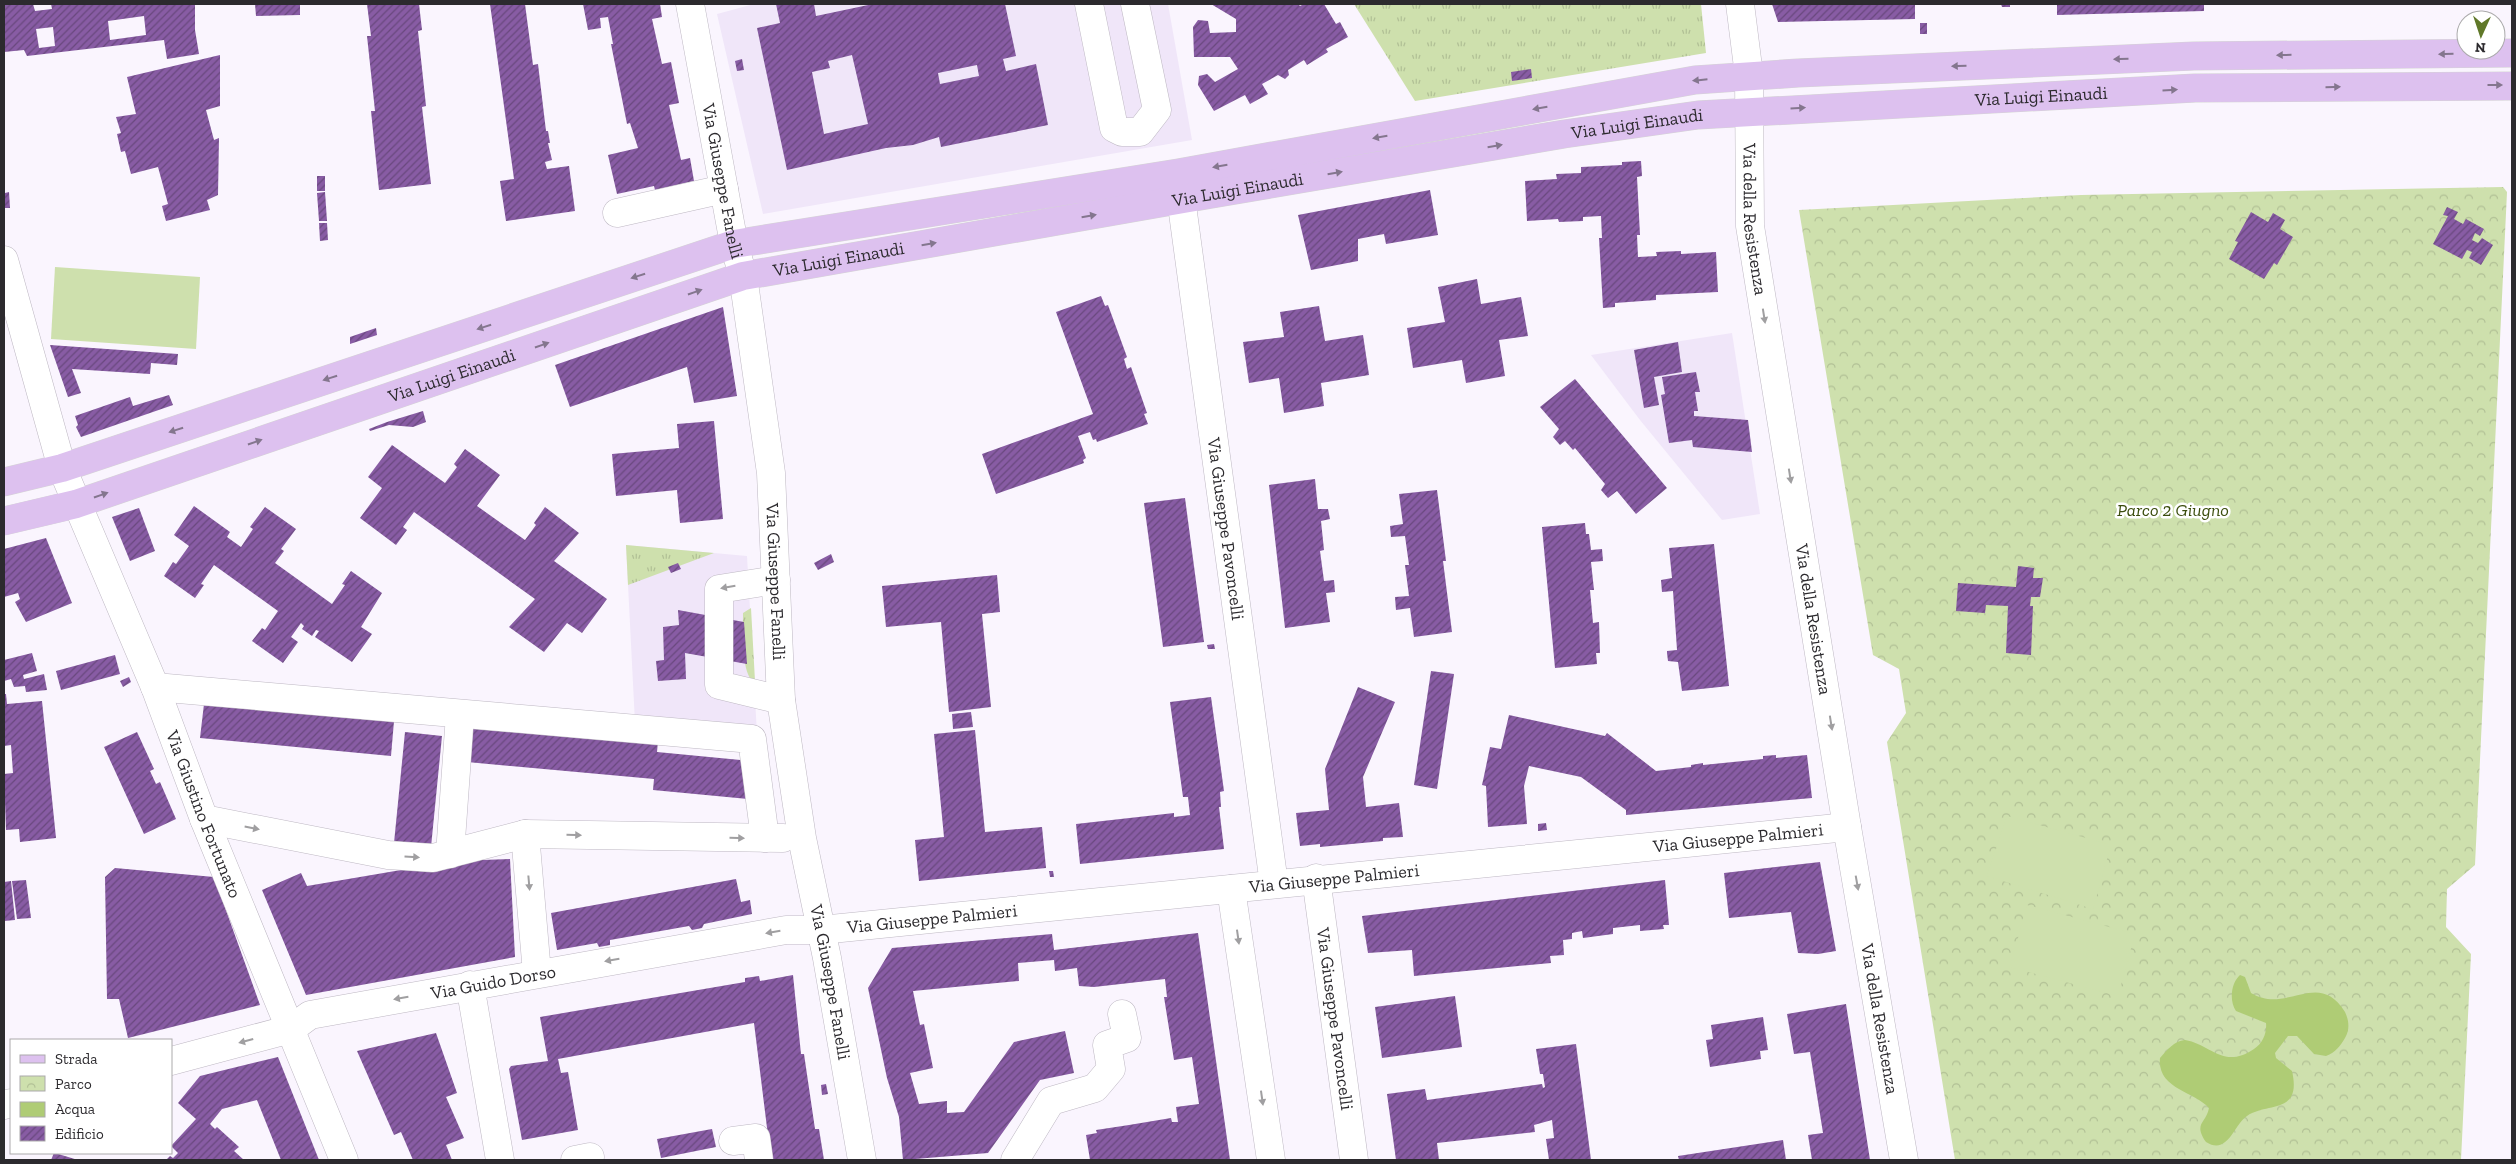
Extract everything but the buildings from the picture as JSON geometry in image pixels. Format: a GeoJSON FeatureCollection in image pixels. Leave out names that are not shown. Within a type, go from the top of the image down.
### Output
{"type":"FeatureCollection","features":[{"type":"Feature","properties":{"kind":"main road","name":"Via Luigi Einaudi"},"geometry":{"type":"LineString","coordinates":[[4,482],[62,468],[734,244],[1178,173],[1695,80],[1749,75],[2194,56],[2512,53]]}},
{"type":"Feature","properties":{"kind":"main road","name":"Via Luigi Einaudi"},"geometry":{"type":"LineString","coordinates":[[4,521],[76,504],[743,276],[1564,134],[1698,114],[2195,88],[2512,86]]}},
{"type":"Feature","properties":{"kind":"street","name":"Via Giuseppe Fanelli"},"geometry":{"type":"LineString","coordinates":[[690,4],[734,244],[743,276],[771,473],[781,700],[802,838],[821,930],[862,1160]]}},
{"type":"Feature","properties":{"kind":"street"},"geometry":{"type":"LineString","coordinates":[[1089,4],[1114,128],[1122,132],[1140,132],[1157,110],[1135,4]]}},
{"type":"Feature","properties":{"kind":"street","name":"Via della Resistenza"},"geometry":{"type":"LineString","coordinates":[[1740,4],[1749,75],[1750,226],[1847,827],[1904,1160]]}},
{"type":"Feature","properties":{"kind":"street","name":"Via Giuseppe Pavoncelli"},"geometry":{"type":"LineString","coordinates":[[1178,173],[1274,884]]}},
{"type":"Feature","properties":{"kind":"street"},"geometry":{"type":"LineString","coordinates":[[617,213],[724,189]]}},
{"type":"Feature","properties":{"kind":"street","name":"Via Giustino Fortunato"},"geometry":{"type":"LineString","coordinates":[[4,260],[62,468],[155,688],[204,819],[344,1160]]}},
{"type":"Feature","properties":{"kind":"street"},"geometry":{"type":"LineString","coordinates":[[776,580],[719,589],[719,685],[781,700]]}},
{"type":"Feature","properties":{"kind":"street"},"geometry":{"type":"LineString","coordinates":[[155,688],[752,740],[765,838]]}},
{"type":"Feature","properties":{"kind":"street"},"geometry":{"type":"LineString","coordinates":[[450,854],[460,715]]}},
{"type":"Feature","properties":{"kind":"street"},"geometry":{"type":"LineString","coordinates":[[204,819],[388,855],[433,858],[525,834],[802,838]]}},
{"type":"Feature","properties":{"kind":"street","name":"Via Giuseppe Palmieri"},"geometry":{"type":"LineString","coordinates":[[821,930],[1274,884],[1316,878],[1847,827]]}},
{"type":"Feature","properties":{"kind":"street"},"geometry":{"type":"LineString","coordinates":[[525,834],[537,973]]}},
{"type":"Feature","properties":{"kind":"street","name":"Via Giuseppe Pavoncelli"},"geometry":{"type":"LineString","coordinates":[[1316,878],[1354,1160]]}},
{"type":"Feature","properties":{"kind":"street"},"geometry":{"type":"LineString","coordinates":[[1231,888],[1271,1160]]}},
{"type":"Feature","properties":{"kind":"street","name":"Via Guido Dorso"},"geometry":{"type":"LineString","coordinates":[[172,1061],[291,1029],[310,1015],[786,930],[821,930]]}},
{"type":"Feature","properties":{"kind":"street"},"geometry":{"type":"LineString","coordinates":[[470,985],[500,1160]]}},
{"type":"Feature","properties":{"kind":"street"},"geometry":{"type":"LineString","coordinates":[[1015,1160],[1051,1101],[1095,1088],[1111,1069],[1107,1045],[1127,1038],[1122,1014]]}},
{"type":"Feature","properties":{"kind":"street"},"geometry":{"type":"LineString","coordinates":[[733,1141],[756,1138],[759,1160]]}},
{"type":"Feature","properties":{"kind":"shaded area"},"geometry":{"type":"Polygon","coordinates":[[[754,4],[1168,4],[1192,140],[763,214],[717,14],[754,4]]]}},
{"type":"Feature","properties":{"kind":"shaded area"},"geometry":{"type":"Polygon","coordinates":[[[1732,333],[1760,514],[1722,520],[1640,420],[1591,355],[1732,333]]]}},
{"type":"Feature","properties":{"kind":"shaded area"},"geometry":{"type":"Polygon","coordinates":[[[626,545],[747,556],[757,734],[635,723],[626,545]]]}},
{"type":"Feature","properties":{"kind":"green space"},"geometry":{"type":"Polygon","coordinates":[[[1354,4],[1701,4],[1706,53],[1415,101],[1354,4]]]}},
{"type":"Feature","properties":{"kind":"green space","name":"Parco 2 Giugno"},"geometry":{"type":"Polygon","coordinates":[[[2503,187],[2507,192],[2475,865],[2447,889],[2446,927],[2471,954],[2461,1160],[1955,1160],[1887,742],[1906,713],[1899,669],[1873,655],[1799,210],[2081,195],[2503,187]]]}},
{"type":"Feature","properties":{"kind":"green space"},"geometry":{"type":"Polygon","coordinates":[[[55,267],[200,277],[196,349],[51,339],[55,267]]]}},
{"type":"Feature","properties":{"kind":"green space"},"geometry":{"type":"Polygon","coordinates":[[[626,545],[714,553],[628,585],[626,545]]]}},
{"type":"Feature","properties":{"kind":"green space"},"geometry":{"type":"Polygon","coordinates":[[[751,608],[755,681],[752,681],[748,675],[743,649],[743,613],[751,608]]]}},
{"type":"Feature","properties":{"kind":"green space"},"geometry":{"type":"Polygon","coordinates":[[[2007,816],[2111,845],[2093,909],[1987,876],[2007,816]]]}},
{"type":"Feature","properties":{"kind":"green space"},"geometry":{"type":"Polygon","coordinates":[[[2027,905],[2135,934],[2118,996],[2010,967],[2027,905]]]}},
{"type":"Feature","properties":{"kind":"water"},"geometry":{"type":"Polygon","coordinates":[[[2240,975],[2245,977],[2251,993],[2264,998],[2277,999],[2313,992],[2335,999],[2345,1012],[2348,1022],[2347,1035],[2332,1053],[2326,1056],[2314,1054],[2297,1036],[2288,1036],[2275,1053],[2276,1058],[2292,1071],[2294,1085],[2292,1095],[2288,1101],[2247,1116],[2225,1142],[2220,1145],[2214,1145],[2206,1142],[2200,1127],[2209,1108],[2170,1083],[2164,1076],[2160,1058],[2174,1044],[2185,1040],[2194,1042],[2218,1054],[2234,1057],[2243,1055],[2260,1044],[2265,1034],[2266,1023],[2236,1011],[2232,1002],[2233,987],[2240,975]]]}}]}
